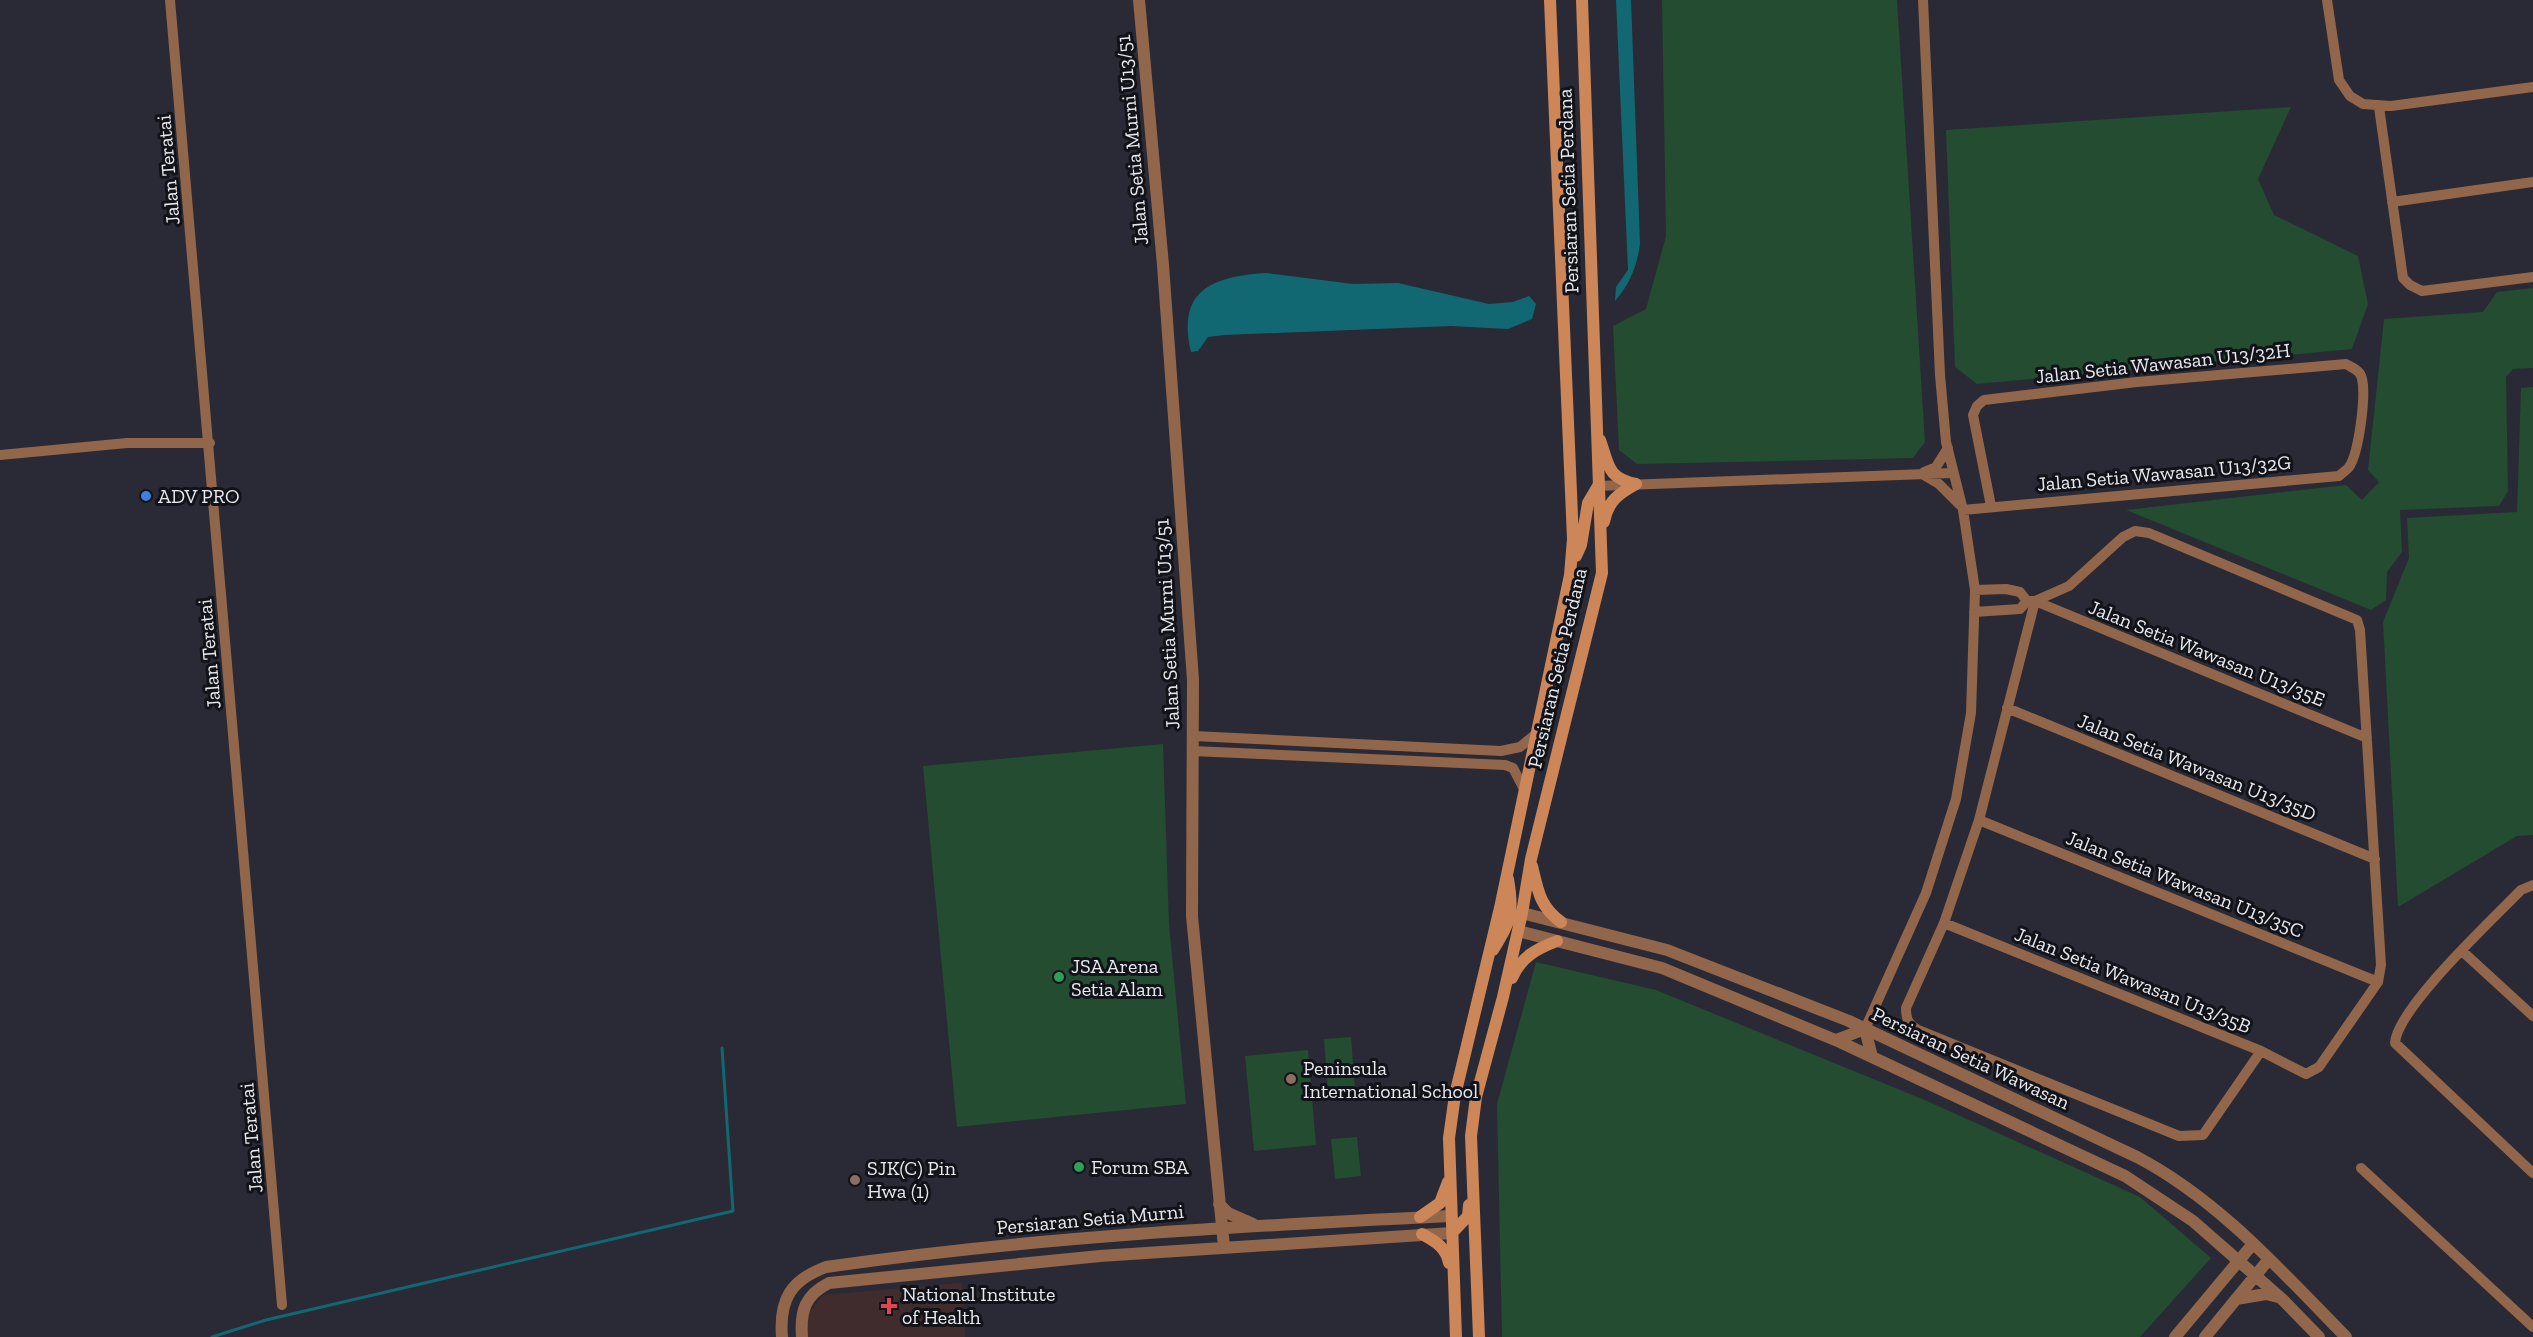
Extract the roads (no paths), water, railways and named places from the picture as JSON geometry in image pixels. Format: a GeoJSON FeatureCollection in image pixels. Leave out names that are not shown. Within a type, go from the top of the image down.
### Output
{"type":"FeatureCollection","features":[{"type":"Feature","properties":{"kind":"main road","name":"Persiaran Setia Perdana"},"geometry":{"type":"LineString","coordinates":[[1456,1337],[1449,1138],[1455,1095],[1525,791],[1571,568],[1574,535],[1550,0]]}},
{"type":"Feature","properties":{"kind":"main road","name":"Persiaran Setia Perdana"},"geometry":{"type":"LineString","coordinates":[[1479,1337],[1471,1136],[1476,1097],[1503,997],[1522,913],[1531,859],[1602,573],[1582,0]]}},
{"type":"Feature","properties":{"kind":"main road"},"geometry":{"type":"LineString","coordinates":[[1596,428],[1610,471],[1622,481],[1636,484]]}},
{"type":"Feature","properties":{"kind":"main road"},"geometry":{"type":"LineString","coordinates":[[1600,543],[1607,507],[1614,497],[1636,484]]}},
{"type":"Feature","properties":{"kind":"main road"},"geometry":{"type":"LineString","coordinates":[[1571,568],[1581,545],[1588,503],[1598,486]]}},
{"type":"Feature","properties":{"kind":"main road"},"geometry":{"type":"LineString","coordinates":[[1531,859],[1541,903],[1547,912],[1561,922]]}},
{"type":"Feature","properties":{"kind":"main road"},"geometry":{"type":"LineString","coordinates":[[1487,961],[1511,919],[1512,903],[1507,874]]}},
{"type":"Feature","properties":{"kind":"main road"},"geometry":{"type":"LineString","coordinates":[[1511,919],[1522,913]]}},
{"type":"Feature","properties":{"kind":"main road"},"geometry":{"type":"LineString","coordinates":[[1511,919],[1518,931]]}},
{"type":"Feature","properties":{"kind":"main road"},"geometry":{"type":"LineString","coordinates":[[1503,997],[1516,969],[1525,958],[1532,952],[1557,941]]}},
{"type":"Feature","properties":{"kind":"main road"},"geometry":{"type":"LineString","coordinates":[[1420,1217],[1440,1203],[1450,1176]]}},
{"type":"Feature","properties":{"kind":"main road"},"geometry":{"type":"LineString","coordinates":[[1452,1233],[1468,1216],[1473,1186]]}},
{"type":"Feature","properties":{"kind":"main road"},"geometry":{"type":"LineString","coordinates":[[1451,1216],[1463,1223],[1469,1232],[1471,1249],[1475,1258]]}},
{"type":"Feature","properties":{"kind":"main road"},"geometry":{"type":"LineString","coordinates":[[1422,1234],[1446,1251],[1454,1285]]}},
{"type":"Feature","properties":{"kind":"street","name":"Jalan Teratai"},"geometry":{"type":"LineString","coordinates":[[170,0],[210,444],[282,1305]]}},
{"type":"Feature","properties":{"kind":"street","name":"Jalan Setia Murni U13/51"},"geometry":{"type":"LineString","coordinates":[[1139,0],[1163,265],[1193,680],[1192,916],[1218,1204],[1224,1247]]}},
{"type":"Feature","properties":{"kind":"street"},"geometry":{"type":"LineString","coordinates":[[1872,1057],[1865,1029],[1926,893],[1956,799],[1971,713],[1975,590],[1962,508],[1947,448],[1940,375],[1923,0]]}},
{"type":"Feature","properties":{"kind":"street"},"geometry":{"type":"LineString","coordinates":[[2327,0],[2339,80],[2350,96],[2364,104],[2379,107],[2533,87]]}},
{"type":"Feature","properties":{"kind":"street"},"geometry":{"type":"LineString","coordinates":[[2379,107],[2403,278],[2410,285],[2422,291],[2533,277]]}},
{"type":"Feature","properties":{"kind":"street"},"geometry":{"type":"LineString","coordinates":[[2392,202],[2533,182]]}},
{"type":"Feature","properties":{"kind":"street","name":"Jalan Setia Wawasan U13/32H"},"geometry":{"type":"LineString","coordinates":[[1991,506],[1973,415],[1977,406],[1984,400],[2137,382],[2346,364],[2357,369],[2362,378],[2361,414],[2355,455],[2349,468],[2339,476]]}},
{"type":"Feature","properties":{"kind":"street"},"geometry":{"type":"LineString","coordinates":[[0,454],[127,443],[210,444]]}},
{"type":"Feature","properties":{"kind":"street"},"geometry":{"type":"LineString","coordinates":[[1921,473],[1936,467],[1947,448]]}},
{"type":"Feature","properties":{"kind":"street"},"geometry":{"type":"LineString","coordinates":[[1921,473],[1939,484],[1962,508]]}},
{"type":"Feature","properties":{"kind":"street"},"geometry":{"type":"LineString","coordinates":[[1598,486],[1953,473]]}},
{"type":"Feature","properties":{"kind":"street","name":"Jalan Setia Wawasan U13/32G"},"geometry":{"type":"LineString","coordinates":[[1962,508],[2339,476]]}},
{"type":"Feature","properties":{"kind":"street"},"geometry":{"type":"LineString","coordinates":[[1974,612],[2020,609],[2031,601],[2068,586],[2122,537],[2135,531],[2149,533],[2357,620],[2360,630],[2381,965],[2378,982]]}},
{"type":"Feature","properties":{"kind":"street","name":"Jalan Setia Wawasan U13/35E"},"geometry":{"type":"LineString","coordinates":[[1975,590],[2020,592],[2031,601],[2367,738]]}},
{"type":"Feature","properties":{"kind":"street"},"geometry":{"type":"LineString","coordinates":[[2031,601],[1979,820],[1944,923],[1906,1008],[1906,1017],[1910,1025],[2179,1136],[2196,1137],[2208,1129],[2261,1051]]}},
{"type":"Feature","properties":{"kind":"street","name":"Jalan Setia Wawasan U13/35D"},"geometry":{"type":"LineString","coordinates":[[2007,708],[2374,859]]}},
{"type":"Feature","properties":{"kind":"street"},"geometry":{"type":"LineString","coordinates":[[1193,736],[1501,751],[1520,747],[1537,733]]}},
{"type":"Feature","properties":{"kind":"street"},"geometry":{"type":"LineString","coordinates":[[1192,751],[1505,765],[1513,768],[1525,791]]}},
{"type":"Feature","properties":{"kind":"street","name":"Jalan Setia Wawasan U13/35C"},"geometry":{"type":"LineString","coordinates":[[1979,820],[2378,982]]}},
{"type":"Feature","properties":{"kind":"street"},"geometry":{"type":"LineString","coordinates":[[2533,885],[2520,890],[2427,989],[2398,1030],[2395,1043],[2533,1173]]}},
{"type":"Feature","properties":{"kind":"street","name":"Persiaran Setia Wawasan"},"geometry":{"type":"LineString","coordinates":[[1522,913],[1667,950],[1865,1029],[2162,1171],[2204,1200],[2270,1259],[2346,1337]]}},
{"type":"Feature","properties":{"kind":"street","name":"Jalan Setia Wawasan U13/35B"},"geometry":{"type":"LineString","coordinates":[[1944,923],[2261,1051],[2306,1074],[2319,1066],[2378,982]]}},
{"type":"Feature","properties":{"kind":"street","name":"Persiaran Setia Wawasan"},"geometry":{"type":"LineString","coordinates":[[1518,931],[1662,968],[1836,1040],[2125,1176],[2184,1214],[2282,1299],[2319,1337]]}},
{"type":"Feature","properties":{"kind":"street"},"geometry":{"type":"LineString","coordinates":[[2462,951],[2533,1016]]}},
{"type":"Feature","properties":{"kind":"street"},"geometry":{"type":"LineString","coordinates":[[1836,1040],[1865,1029]]}},
{"type":"Feature","properties":{"kind":"street"},"geometry":{"type":"LineString","coordinates":[[2361,1168],[2533,1327]]}},
{"type":"Feature","properties":{"kind":"street"},"geometry":{"type":"LineString","coordinates":[[1191,1230],[1211,1218],[1218,1204],[1237,1218],[1257,1226]]}},
{"type":"Feature","properties":{"kind":"street","name":"Persiaran Setia Murni"},"geometry":{"type":"LineString","coordinates":[[782,1337],[783,1306],[792,1288],[805,1275],[826,1267],[1064,1240],[1222,1227],[1451,1216]]}},
{"type":"Feature","properties":{"kind":"street","name":"Persiaran Setia Murni"},"geometry":{"type":"LineString","coordinates":[[802,1337],[803,1308],[807,1298],[815,1290],[829,1283],[1100,1256],[1452,1233]]}},
{"type":"Feature","properties":{"kind":"street"},"geometry":{"type":"LineString","coordinates":[[2175,1337],[2252,1245]]}},
{"type":"Feature","properties":{"kind":"street"},"geometry":{"type":"LineString","coordinates":[[2221,1282],[2226,1267],[2223,1250]]}},
{"type":"Feature","properties":{"kind":"street"},"geometry":{"type":"LineString","coordinates":[[2205,1337],[2270,1259]]}},
{"type":"Feature","properties":{"kind":"street"},"geometry":{"type":"LineString","coordinates":[[2236,1299],[2266,1294],[2282,1299]]}},
{"type":"Feature","properties":{"kind":"water"},"geometry":{"type":"Polygon","coordinates":[[[1616,0],[1631,0],[1640,244],[1632,274],[1615,301],[1616,287],[1628,270],[1616,0]]]}},
{"type":"Feature","properties":{"kind":"water"},"geometry":{"type":"Polygon","coordinates":[[[1267,273],[1353,284],[1398,283],[1489,304],[1513,302],[1529,296],[1536,304],[1532,319],[1508,329],[1451,326],[1224,335],[1208,337],[1198,351],[1191,352],[1188,331],[1189,314],[1194,301],[1203,290],[1230,278],[1267,273]]]}},
{"type":"Feature","properties":{"kind":"waterway"},"geometry":{"type":"LineString","coordinates":[[212,1337],[266,1320],[733,1211],[722,1048]]}},
{"type":"Feature","properties":{"kind":"place","name":"ADV PRO"},"geometry":{"type":"Point","coordinates":[146,496]}},
{"type":"Feature","properties":{"kind":"place","name":"JSA Arena Setia Alam"},"geometry":{"type":"Point","coordinates":[1059,977]}},
{"type":"Feature","properties":{"kind":"place","name":"Peninsula International School"},"geometry":{"type":"Point","coordinates":[1291,1079]}},
{"type":"Feature","properties":{"kind":"place","name":"Forum SBA"},"geometry":{"type":"Point","coordinates":[1079,1167]}},
{"type":"Feature","properties":{"kind":"place","name":"SJK(C) Pin Hwa (1)"},"geometry":{"type":"Point","coordinates":[855,1180]}},
{"type":"Feature","properties":{"kind":"place","name":"National Institute of Health"},"geometry":{"type":"Point","coordinates":[889,1306]}}]}
